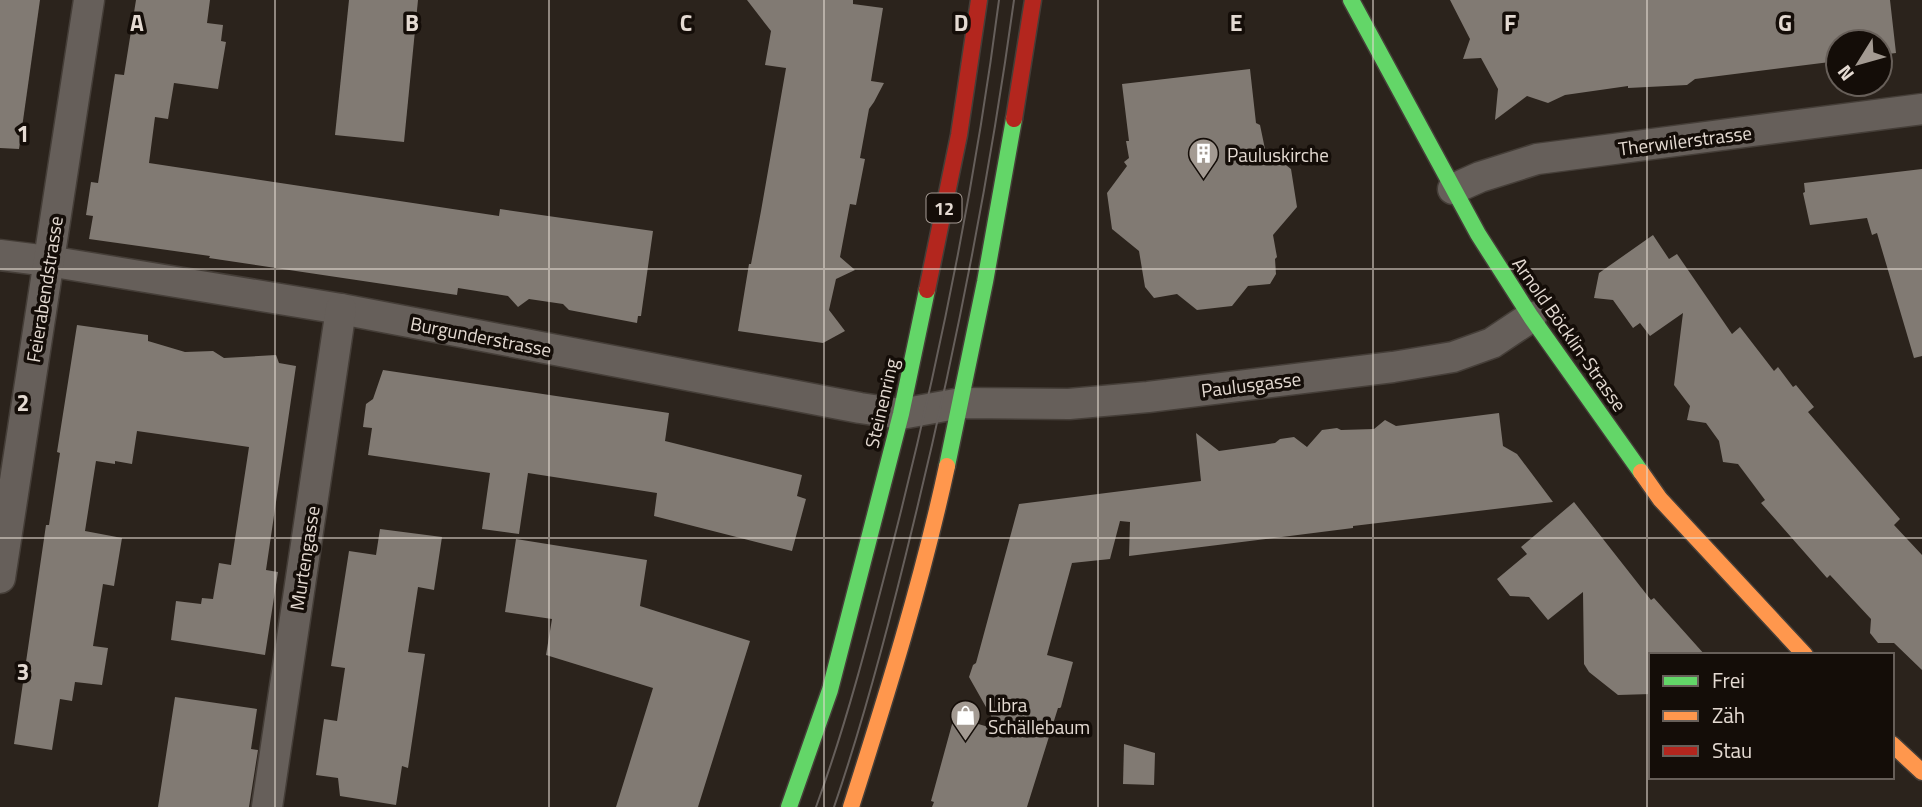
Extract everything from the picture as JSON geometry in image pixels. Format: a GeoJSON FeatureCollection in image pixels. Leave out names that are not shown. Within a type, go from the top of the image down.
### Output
{"type":"FeatureCollection","features":[{"type":"Feature","properties":{"kind":"main road","name":"Steinenring"},"geometry":{"type":"LineString","coordinates":[[789,807],[831,690],[901,414],[959,135],[979,0]]}},
{"type":"Feature","properties":{"kind":"main road"},"geometry":{"type":"LineString","coordinates":[[851,807],[928,553],[961,403],[1012,141],[1033,0]]}},
{"type":"Feature","properties":{"kind":"main road","name":"Arnold Böcklin-Strasse"},"geometry":{"type":"LineString","coordinates":[[1351,0],[1453,189],[1505,279],[1531,317],[1660,499],[1803,653]]}},
{"type":"Feature","properties":{"kind":"main road"},"geometry":{"type":"LineString","coordinates":[[1894,746],[1922,772]]}},
{"type":"Feature","properties":{"kind":"street","name":"Feierabendstrasse"},"geometry":{"type":"LineString","coordinates":[[0,578],[89,0]]}},
{"type":"Feature","properties":{"kind":"street","name":"Therwilerstrasse"},"geometry":{"type":"LineString","coordinates":[[1453,189],[1480,177],[1537,159],[1922,109]]}},
{"type":"Feature","properties":{"kind":"street","name":"Burgunderstrasse"},"geometry":{"type":"LineString","coordinates":[[0,255],[341,309],[860,408],[901,414],[961,403]]}},
{"type":"Feature","properties":{"kind":"street","name":"Murtengasse"},"geometry":{"type":"LineString","coordinates":[[267,807],[341,309]]}},
{"type":"Feature","properties":{"kind":"street","name":"Paulusgasse"},"geometry":{"type":"LineString","coordinates":[[961,403],[1069,404],[1393,367],[1453,357],[1492,343],[1531,317]]}},
{"type":"Feature","properties":{"kind":"building"},"geometry":{"type":"Polygon","coordinates":[[[0,0],[40,0],[19,149],[0,148],[0,0]]]}},
{"type":"Feature","properties":{"kind":"building"},"geometry":{"type":"Polygon","coordinates":[[[136,0],[210,0],[207,23],[223,25],[221,41],[226,42],[218,89],[174,83],[168,119],[155,117],[149,163],[499,216],[500,209],[653,231],[641,316],[638,316],[637,323],[569,310],[563,304],[529,299],[518,307],[508,296],[458,288],[457,295],[89,239],[93,216],[86,215],[91,182],[98,183],[115,74],[124,75],[136,0]]]}},
{"type":"Feature","properties":{"kind":"building"},"geometry":{"type":"Polygon","coordinates":[[[349,0],[418,0],[404,142],[335,135],[349,0]]]}},
{"type":"Feature","properties":{"kind":"building"},"geometry":{"type":"Polygon","coordinates":[[[747,0],[853,0],[853,4],[883,8],[871,81],[884,83],[869,109],[860,158],[865,159],[856,205],[850,204],[840,257],[855,270],[836,279],[829,310],[845,331],[823,343],[738,331],[786,68],[765,65],[771,31],[747,0]]]}},
{"type":"Feature","properties":{"kind":"building"},"geometry":{"type":"Polygon","coordinates":[[[1450,0],[1890,0],[1893,28],[1824,28],[1824,63],[1695,79],[1687,85],[1628,86],[1565,95],[1548,103],[1527,96],[1495,120],[1498,89],[1481,58],[1463,59],[1470,39],[1450,0]]]}},
{"type":"Feature","properties":{"kind":"building","name":"Pauluskirche"},"geometry":{"type":"Polygon","coordinates":[[[1250,69],[1256,123],[1260,125],[1265,149],[1291,169],[1297,207],[1273,235],[1277,257],[1276,274],[1270,284],[1248,286],[1232,306],[1197,310],[1177,294],[1154,298],[1145,287],[1139,251],[1112,229],[1107,193],[1127,166],[1124,162],[1129,158],[1122,84],[1250,69]]]}},
{"type":"Feature","properties":{"kind":"building"},"geometry":{"type":"Polygon","coordinates":[[[1922,169],[1922,356],[1914,358],[1877,233],[1872,235],[1867,218],[1810,225],[1803,193],[1804,183],[1922,169]]]}},
{"type":"Feature","properties":{"kind":"building"},"geometry":{"type":"Polygon","coordinates":[[[1653,235],[1669,259],[1677,254],[1732,334],[1740,327],[1774,371],[1778,367],[1793,387],[1796,385],[1814,407],[1808,412],[1900,519],[1894,525],[1922,555],[1922,670],[1894,643],[1878,643],[1870,633],[1871,619],[1830,575],[1827,578],[1761,503],[1765,500],[1738,464],[1723,462],[1719,441],[1706,423],[1687,420],[1690,406],[1674,385],[1683,313],[1650,336],[1640,323],[1633,328],[1613,300],[1594,298],[1599,273],[1653,235]]]}},
{"type":"Feature","properties":{"kind":"building"},"geometry":{"type":"Polygon","coordinates":[[[77,325],[148,335],[148,341],[185,352],[213,351],[224,358],[276,355],[279,363],[296,366],[266,570],[278,572],[265,655],[171,640],[176,601],[201,604],[202,598],[213,599],[219,563],[231,565],[249,447],[137,431],[132,464],[96,461],[85,531],[122,538],[114,586],[103,584],[93,646],[108,648],[102,685],[75,682],[72,701],[60,699],[52,750],[14,744],[46,525],[49,525],[60,453],[57,452],[77,325]]]}},
{"type":"Feature","properties":{"kind":"building"},"geometry":{"type":"Polygon","coordinates":[[[383,370],[669,413],[665,441],[802,475],[797,496],[806,499],[792,551],[654,516],[657,493],[528,473],[519,534],[482,529],[490,473],[368,455],[372,428],[363,427],[366,404],[373,399],[383,370]]]}},
{"type":"Feature","properties":{"kind":"building"},"geometry":{"type":"Polygon","coordinates":[[[1499,413],[1503,446],[1517,454],[1553,502],[1129,556],[1130,522],[1120,521],[1110,559],[1072,563],[1047,655],[1073,662],[1061,707],[1058,708],[1027,807],[932,807],[934,802],[931,801],[954,717],[999,730],[969,677],[976,663],[1019,504],[1201,481],[1196,433],[1219,451],[1275,443],[1280,439],[1294,437],[1307,447],[1322,430],[1374,429],[1385,420],[1396,426],[1499,413]]]}},
{"type":"Feature","properties":{"kind":"building"},"geometry":{"type":"Polygon","coordinates":[[[1574,502],[1651,600],[1654,598],[1703,653],[1649,653],[1649,694],[1618,695],[1589,672],[1584,664],[1583,592],[1548,620],[1529,597],[1510,596],[1497,579],[1527,554],[1521,547],[1574,502]]]}},
{"type":"Feature","properties":{"kind":"building"},"geometry":{"type":"Polygon","coordinates":[[[380,529],[442,537],[434,590],[418,587],[408,652],[425,654],[408,768],[402,766],[396,805],[340,796],[338,778],[316,775],[324,719],[337,721],[345,668],[331,666],[349,551],[376,555],[380,529]]]}},
{"type":"Feature","properties":{"kind":"building"},"geometry":{"type":"Polygon","coordinates":[[[516,539],[647,560],[640,606],[750,641],[698,807],[616,807],[653,688],[546,655],[552,619],[505,612],[516,539]]]}},
{"type":"Feature","properties":{"kind":"building"},"geometry":{"type":"Polygon","coordinates":[[[175,697],[257,709],[251,749],[258,750],[249,807],[158,807],[175,697]]]}},
{"type":"Feature","properties":{"kind":"building"},"geometry":{"type":"Polygon","coordinates":[[[1124,744],[1155,753],[1154,785],[1123,784],[1124,744]]]}},
{"type":"Feature","properties":{"kind":"tram line"},"geometry":{"type":"LineString","coordinates":[[816,807],[859,670],[927,400],[968,201],[999,0]]}},
{"type":"Feature","properties":{"kind":"tram line"},"geometry":{"type":"LineString","coordinates":[[834,807],[887,629],[944,392],[983,196],[1014,0]]}},
{"type":"Feature","properties":{"kind":"traffic: fast"},"geometry":{"type":"LineString","coordinates":[[1351,0],[1478,234],[1531,317],[1641,472]]}},
{"type":"Feature","properties":{"kind":"traffic: fast"},"geometry":{"type":"LineString","coordinates":[[947,466],[985,282],[1014,119]]}},
{"type":"Feature","properties":{"kind":"traffic: fast"},"geometry":{"type":"LineString","coordinates":[[789,807],[830,690],[901,414],[927,290]]}},
{"type":"Feature","properties":{"kind":"traffic: slow"},"geometry":{"type":"LineString","coordinates":[[851,807],[915,595],[947,466]]}},
{"type":"Feature","properties":{"kind":"traffic: slow"},"geometry":{"type":"LineString","coordinates":[[1641,472],[1660,499],[1803,653]]}},
{"type":"Feature","properties":{"kind":"traffic: slow"},"geometry":{"type":"LineString","coordinates":[[1894,746],[1922,772]]}},
{"type":"Feature","properties":{"kind":"traffic: jam"},"geometry":{"type":"LineString","coordinates":[[927,290],[959,135],[979,0]]}},
{"type":"Feature","properties":{"kind":"traffic: jam"},"geometry":{"type":"LineString","coordinates":[[1014,119],[1033,0]]}},
{"type":"Feature","properties":{"kind":"place","name":"Pauluskirche"},"geometry":{"type":"Point","coordinates":[1204,181]}},
{"type":"Feature","properties":{"kind":"place","name":"Libra Schällebaum"},"geometry":{"type":"Point","coordinates":[965,742]}}]}
